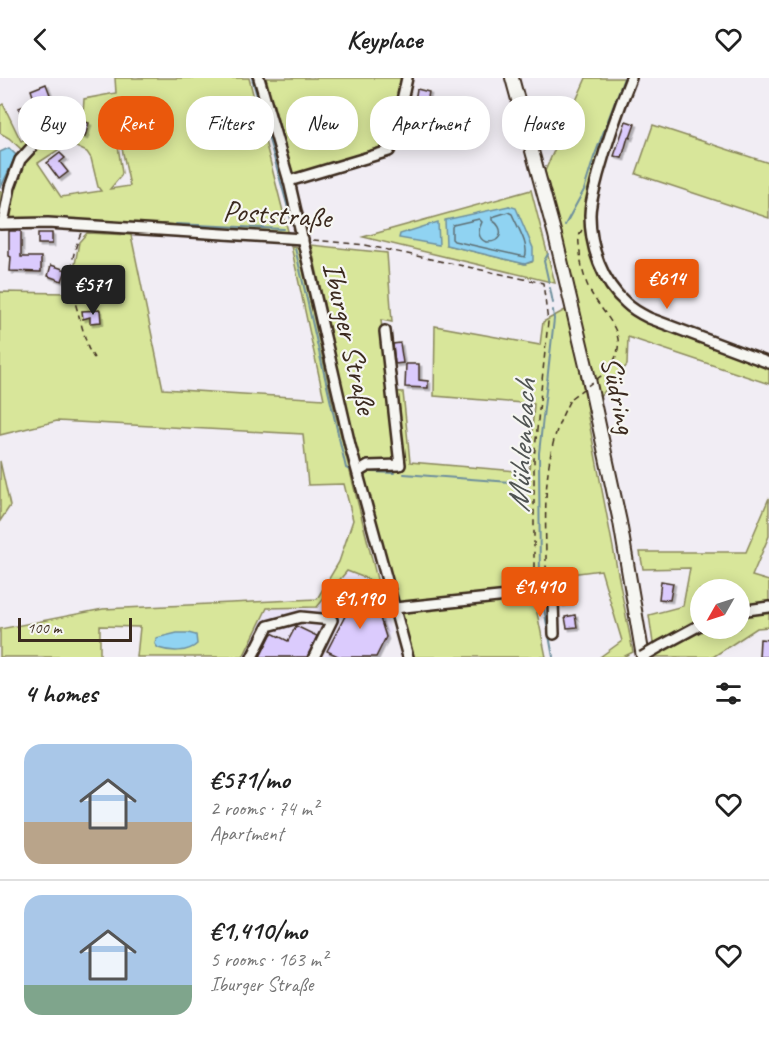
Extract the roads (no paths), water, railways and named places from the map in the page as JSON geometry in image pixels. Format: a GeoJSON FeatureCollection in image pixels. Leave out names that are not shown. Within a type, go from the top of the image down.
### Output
{"type":"FeatureCollection","features":[{"type":"Feature","properties":{"kind":"main road","name":"Südring"},"geometry":{"type":"LineString","coordinates":[[512,78],[555,234],[587,370],[620,522],[643,657]]}},
{"type":"Feature","properties":{"kind":"street","name":"Iburger Straße"},"geometry":{"type":"LineString","coordinates":[[259,78],[289,181],[347,434],[408,657]]}},
{"type":"Feature","properties":{"kind":"street"},"geometry":{"type":"LineString","coordinates":[[289,181],[389,151],[407,78]]}},
{"type":"Feature","properties":{"kind":"street"},"geometry":{"type":"LineString","coordinates":[[631,78],[603,154],[590,213],[592,240],[605,277],[626,303],[650,318],[769,363]]}},
{"type":"Feature","properties":{"kind":"street","name":"Poststraße"},"geometry":{"type":"LineString","coordinates":[[30,150],[21,160],[10,187],[1,224],[48,223],[303,239]]}},
{"type":"Feature","properties":{"kind":"street"},"geometry":{"type":"LineString","coordinates":[[357,472],[368,466],[400,465],[385,331]]}},
{"type":"Feature","properties":{"kind":"street"},"geometry":{"type":"LineString","coordinates":[[395,608],[546,592],[553,602],[554,634]]}},
{"type":"Feature","properties":{"kind":"street"},"geometry":{"type":"LineString","coordinates":[[750,609],[769,607]]}},
{"type":"Feature","properties":{"kind":"street"},"geometry":{"type":"LineString","coordinates":[[252,657],[268,626],[301,616],[332,620],[314,657]]}},
{"type":"Feature","properties":{"kind":"street"},"geometry":{"type":"LineString","coordinates":[[643,657],[690,630]]}},
{"type":"Feature","properties":{"kind":"water"},"geometry":{"type":"Polygon","coordinates":[[[9,148],[16,155],[1,187],[0,152],[9,148]]]}},
{"type":"Feature","properties":{"kind":"water"},"geometry":{"type":"Polygon","coordinates":[[[509,206],[516,208],[533,248],[533,261],[525,264],[446,245],[445,220],[509,206]]]}},
{"type":"Feature","properties":{"kind":"water"},"geometry":{"type":"Polygon","coordinates":[[[438,222],[439,245],[399,238],[400,234],[438,222]]]}},
{"type":"Feature","properties":{"kind":"water"},"geometry":{"type":"Polygon","coordinates":[[[177,633],[196,635],[197,644],[179,651],[158,648],[155,644],[156,638],[177,633]]]}},
{"type":"Feature","properties":{"kind":"waterway"},"geometry":{"type":"LineString","coordinates":[[252,78],[293,226]]}},
{"type":"Feature","properties":{"kind":"waterway","name":"Mühlenbach"},"geometry":{"type":"LineString","coordinates":[[565,225],[584,190],[624,78]]}},
{"type":"Feature","properties":{"kind":"waterway"},"geometry":{"type":"LineString","coordinates":[[176,224],[284,229]]}},
{"type":"Feature","properties":{"kind":"waterway"},"geometry":{"type":"LineString","coordinates":[[295,248],[346,468],[350,470]]}},
{"type":"Feature","properties":{"kind":"waterway","name":"Mühlenbach"},"geometry":{"type":"LineString","coordinates":[[548,254],[544,261],[549,283]]}},
{"type":"Feature","properties":{"kind":"waterway","name":"Mühlenbach"},"geometry":{"type":"LineString","coordinates":[[550,288],[553,303]]}},
{"type":"Feature","properties":{"kind":"waterway","name":"Mühlenbach"},"geometry":{"type":"LineString","coordinates":[[540,585],[539,453],[554,319],[553,310]]}},
{"type":"Feature","properties":{"kind":"waterway"},"geometry":{"type":"LineString","coordinates":[[373,472],[394,473]]}},
{"type":"Feature","properties":{"kind":"waterway"},"geometry":{"type":"LineString","coordinates":[[404,474],[525,483]]}},
{"type":"Feature","properties":{"kind":"waterway","name":"Mühlenbach"},"geometry":{"type":"LineString","coordinates":[[542,598],[553,657]]}}]}
